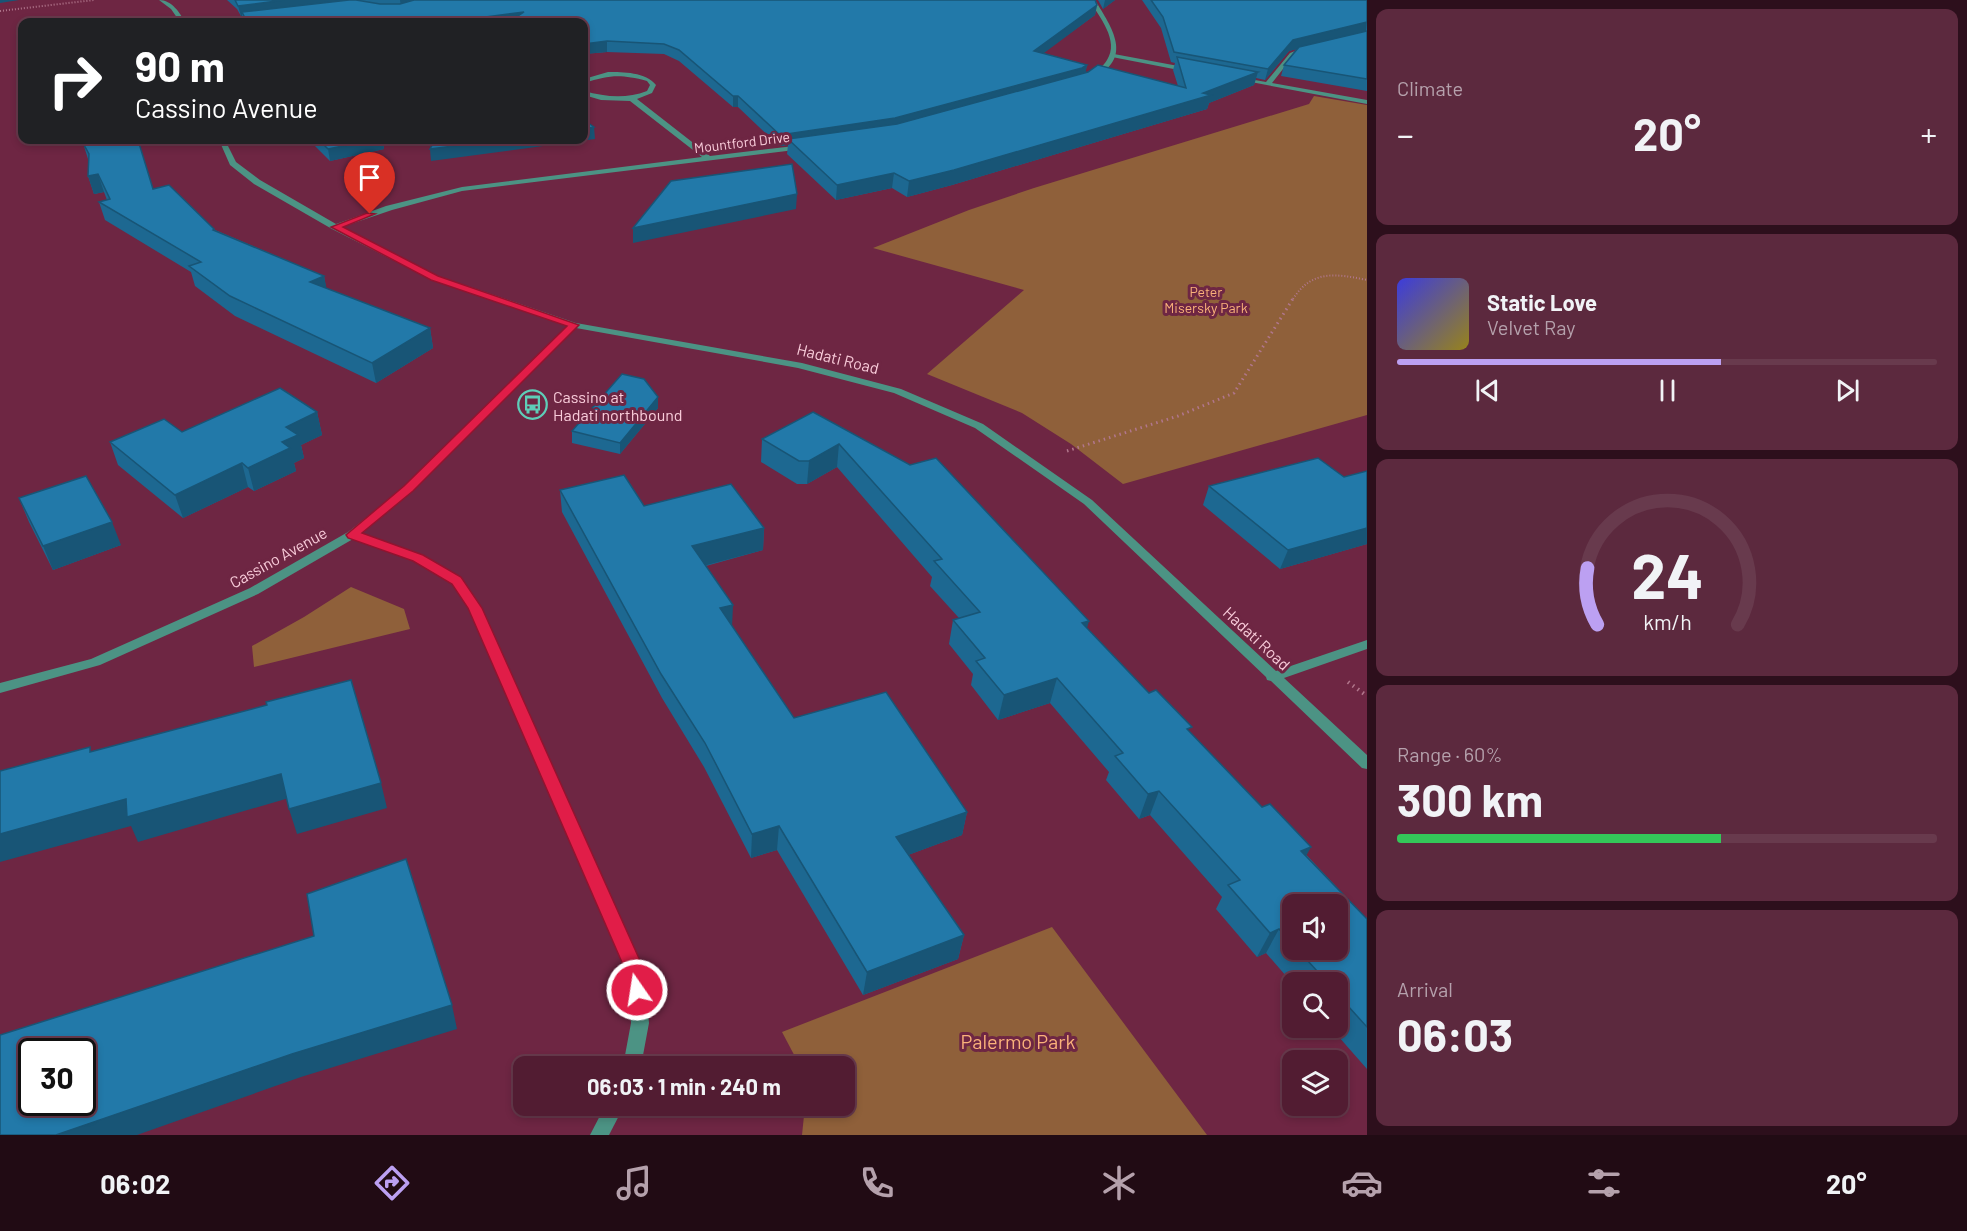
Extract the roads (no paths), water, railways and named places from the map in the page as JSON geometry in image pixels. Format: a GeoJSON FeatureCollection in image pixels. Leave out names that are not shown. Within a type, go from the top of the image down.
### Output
{"type":"FeatureCollection","features":[{"type":"Feature","properties":{"kind":"street"},"geometry":{"type":"LineString","coordinates":[[162,0],[173,8],[180,18]]}},
{"type":"Feature","properties":{"kind":"street"},"geometry":{"type":"LineString","coordinates":[[1083,82],[1109,65],[1114,56],[1115,41],[1092,0]]}},
{"type":"Feature","properties":{"kind":"street"},"geometry":{"type":"LineString","coordinates":[[252,18],[261,17]]}},
{"type":"Feature","properties":{"kind":"street"},"geometry":{"type":"LineString","coordinates":[[1268,84],[1292,54],[1317,46]]}},
{"type":"Feature","properties":{"kind":"street"},"geometry":{"type":"LineString","coordinates":[[1114,56],[1198,71]]}},
{"type":"Feature","properties":{"kind":"street"},"geometry":{"type":"LineString","coordinates":[[588,78],[617,74],[650,80],[653,85],[650,92],[632,99],[601,98],[588,94]]}},
{"type":"Feature","properties":{"kind":"street"},"geometry":{"type":"LineString","coordinates":[[1233,78],[1367,102]]}},
{"type":"Feature","properties":{"kind":"street"},"geometry":{"type":"LineString","coordinates":[[632,99],[709,159]]}},
{"type":"Feature","properties":{"kind":"street","name":"Hadati Road"},"geometry":{"type":"LineString","coordinates":[[224,144],[233,162],[257,182],[335,227],[435,278],[574,325],[799,365],[897,391],[979,426],[1088,502],[1367,764]]}},
{"type":"Feature","properties":{"kind":"street","name":"Mountford Drive"},"geometry":{"type":"LineString","coordinates":[[335,227],[389,208],[462,189],[815,146]]}},
{"type":"Feature","properties":{"kind":"street","name":"Cassino Avenue"},"geometry":{"type":"LineString","coordinates":[[0,688],[95,662],[254,591],[352,535],[409,489],[574,325]]}},
{"type":"Feature","properties":{"kind":"street"},"geometry":{"type":"LineString","coordinates":[[352,535],[418,558],[456,581],[475,608],[636,974],[640,1023],[634,1056]]}},
{"type":"Feature","properties":{"kind":"street"},"geometry":{"type":"LineString","coordinates":[[1272,677],[1367,644]]}},
{"type":"Feature","properties":{"kind":"street"},"geometry":{"type":"LineString","coordinates":[[598,1135],[609,1116]]}},
{"type":"Feature","properties":{"kind":"place","name":"Cassino at Hadati northbound"},"geometry":{"type":"Point","coordinates":[532,405]}},
{"type":"Feature","properties":{"kind":"park label","name":"Peter Misersky Park"},"geometry":{"type":"Point","coordinates":[1206,300]}},
{"type":"Feature","properties":{"kind":"park label","name":"Palermo Park"},"geometry":{"type":"Point","coordinates":[1018,1041]}}]}
